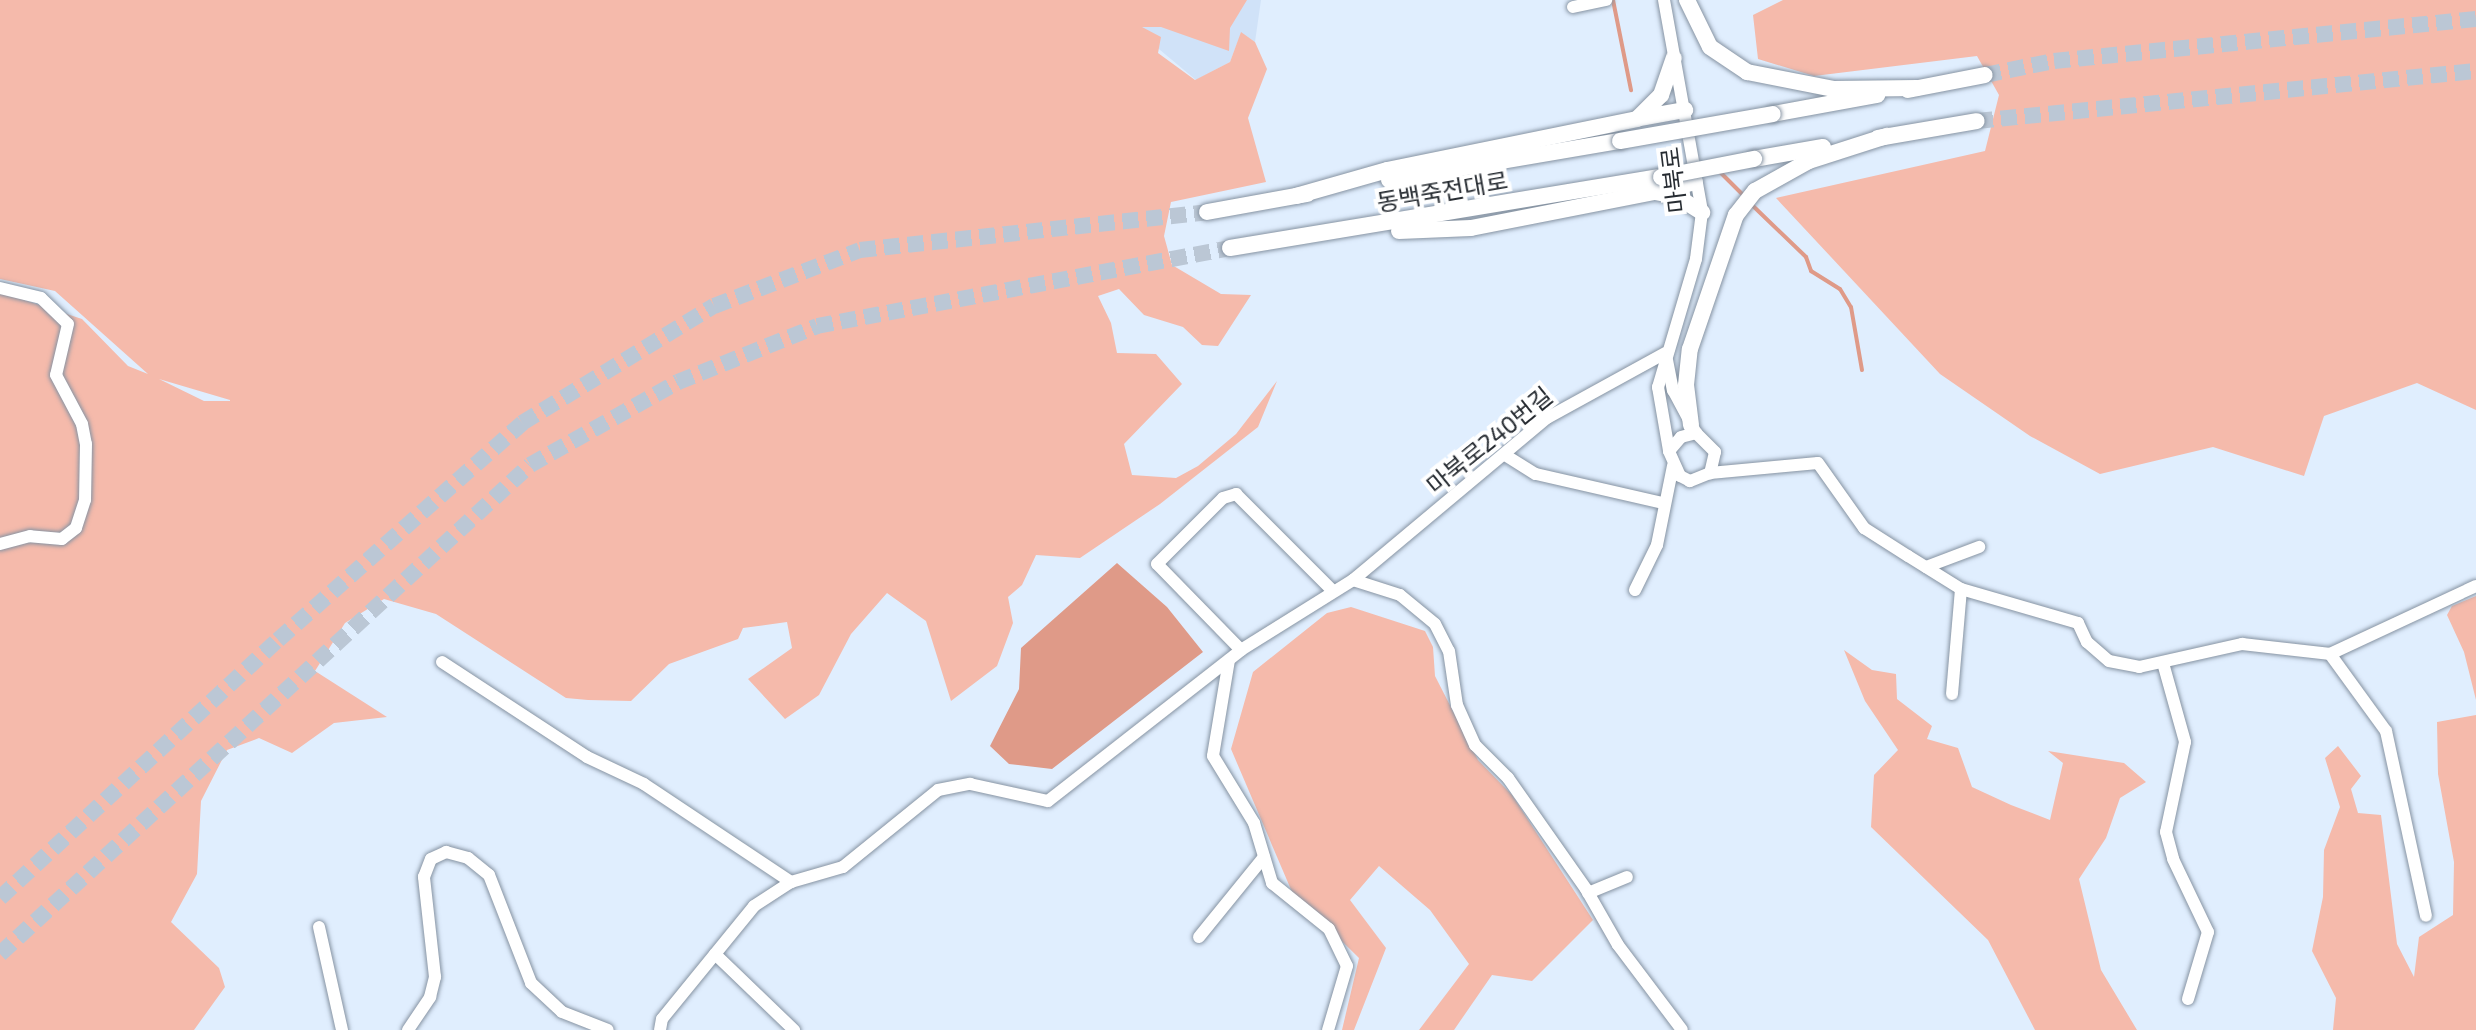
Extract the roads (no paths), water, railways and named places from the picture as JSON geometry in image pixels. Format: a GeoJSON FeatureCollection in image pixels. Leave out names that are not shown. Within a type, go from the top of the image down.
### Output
{"type":"FeatureCollection","features":[{"type":"Feature","properties":{"kind":"main road"},"geometry":{"type":"LineString","coordinates":[[1687,0],[1710,47],[1747,72],[1834,89],[1917,88],[1985,75]]}},
{"type":"Feature","properties":{"kind":"main road"},"geometry":{"type":"LineString","coordinates":[[1637,119],[1661,95],[1674,58]]}},
{"type":"Feature","properties":{"kind":"main road","name":"동백죽전대로"},"geometry":{"type":"LineString","coordinates":[[1207,212],[1917,88]]}},
{"type":"Feature","properties":{"kind":"main road"},"geometry":{"type":"LineString","coordinates":[[1296,196],[1387,170],[1685,110]]}},
{"type":"Feature","properties":{"kind":"main road"},"geometry":{"type":"LineString","coordinates":[[1658,184],[1754,159],[1977,121]]}},
{"type":"Feature","properties":{"kind":"main road"},"geometry":{"type":"LineString","coordinates":[[1694,429],[1686,385],[1690,349],[1736,215],[1755,191],[1809,161],[1887,136]]}},
{"type":"Feature","properties":{"kind":"main road"},"geometry":{"type":"LineString","coordinates":[[1658,184],[1695,182]]}},
{"type":"Feature","properties":{"kind":"main road"},"geometry":{"type":"LineString","coordinates":[[1658,184],[1702,212]]}},
{"type":"Feature","properties":{"kind":"main road","name":"동백죽전대로"},"geometry":{"type":"LineString","coordinates":[[1230,248],[1658,184]]}},
{"type":"Feature","properties":{"kind":"street"},"geometry":{"type":"LineString","coordinates":[[1573,7],[1605,0]]}},
{"type":"Feature","properties":{"kind":"street","name":"마북로"},"geometry":{"type":"LineString","coordinates":[[1664,0],[1702,212],[1696,259],[1665,353],[1658,387],[1669,451]]}},
{"type":"Feature","properties":{"kind":"street"},"geometry":{"type":"LineString","coordinates":[[0,288],[41,298],[68,324],[56,375],[82,424],[86,444],[85,500],[76,528],[62,539],[30,536],[0,544]]}},
{"type":"Feature","properties":{"kind":"street"},"geometry":{"type":"LineString","coordinates":[[1665,353],[1673,390],[1694,429],[1715,452],[1710,473]]}},
{"type":"Feature","properties":{"kind":"street","name":"마북로240번길"},"geometry":{"type":"LineString","coordinates":[[791,882],[843,867],[938,790],[970,784],[1048,801],[1241,650],[1332,590],[1353,580],[1547,418],[1665,353]]}},
{"type":"Feature","properties":{"kind":"street"},"geometry":{"type":"LineString","coordinates":[[1635,590],[1657,545],[1663,503],[1673,466],[1669,451],[1681,437],[1694,429]]}},
{"type":"Feature","properties":{"kind":"street"},"geometry":{"type":"LineString","coordinates":[[1505,455],[1536,474],[1663,503]]}},
{"type":"Feature","properties":{"kind":"street"},"geometry":{"type":"LineString","coordinates":[[1673,466],[1690,481],[1710,473],[1818,463],[1864,528],[1961,589],[2078,623],[2087,642],[2109,661],[2139,667],[2242,644],[2330,654],[2476,586]]}},
{"type":"Feature","properties":{"kind":"street"},"geometry":{"type":"LineString","coordinates":[[1241,650],[1157,564],[1223,498],[1236,494],[1332,590]]}},
{"type":"Feature","properties":{"kind":"street"},"geometry":{"type":"LineString","coordinates":[[1926,567],[1979,547]]}},
{"type":"Feature","properties":{"kind":"street"},"geometry":{"type":"LineString","coordinates":[[1353,580],[1400,595],[1435,624],[1449,651],[1457,705],[1475,745],[1508,778],[1588,893],[1618,945],[1682,1030]]}},
{"type":"Feature","properties":{"kind":"street"},"geometry":{"type":"LineString","coordinates":[[1952,694],[1961,589]]}},
{"type":"Feature","properties":{"kind":"street"},"geometry":{"type":"LineString","coordinates":[[2330,654],[2386,731],[2426,916]]}},
{"type":"Feature","properties":{"kind":"street"},"geometry":{"type":"LineString","coordinates":[[1229,660],[1213,756],[1254,823],[1272,883],[1329,929],[1347,966],[1328,1030]]}},
{"type":"Feature","properties":{"kind":"street"},"geometry":{"type":"LineString","coordinates":[[442,662],[587,757],[644,784],[791,882],[754,906],[662,1019],[660,1030]]}},
{"type":"Feature","properties":{"kind":"street"},"geometry":{"type":"LineString","coordinates":[[2163,663],[2185,742],[2166,832],[2173,859],[2208,932],[2188,999]]}},
{"type":"Feature","properties":{"kind":"street"},"geometry":{"type":"LineString","coordinates":[[408,1030],[430,997],[435,977],[424,877],[431,859],[446,852],[468,858],[489,875],[531,983],[562,1012],[608,1030]]}},
{"type":"Feature","properties":{"kind":"street"},"geometry":{"type":"LineString","coordinates":[[1199,937],[1264,857]]}},
{"type":"Feature","properties":{"kind":"street"},"geometry":{"type":"LineString","coordinates":[[1588,893],[1627,877]]}},
{"type":"Feature","properties":{"kind":"street"},"geometry":{"type":"LineString","coordinates":[[319,927],[342,1030]]}},
{"type":"Feature","properties":{"kind":"street"},"geometry":{"type":"LineString","coordinates":[[715,954],[794,1030]]}},
{"type":"Feature","properties":{"kind":"waterway"},"geometry":{"type":"LineString","coordinates":[[1613,0],[1631,90]]}},
{"type":"Feature","properties":{"kind":"waterway"},"geometry":{"type":"LineString","coordinates":[[1718,170],[1746,198]]}},
{"type":"Feature","properties":{"kind":"waterway"},"geometry":{"type":"LineString","coordinates":[[1752,205],[1806,257],[1811,271],[1840,289],[1851,307],[1862,370]]}},
{"type":"Feature","properties":{"kind":"tunnel"},"geometry":{"type":"LineString","coordinates":[[1985,75],[2054,61],[2476,19]]}},
{"type":"Feature","properties":{"kind":"tunnel"},"geometry":{"type":"LineString","coordinates":[[1977,121],[2476,71]]}},
{"type":"Feature","properties":{"kind":"tunnel"},"geometry":{"type":"LineString","coordinates":[[0,898],[278,640],[522,423],[714,306],[860,250],[1207,212]]}},
{"type":"Feature","properties":{"kind":"tunnel"},"geometry":{"type":"LineString","coordinates":[[0,954],[530,465],[678,382],[817,326],[1230,248]]}}]}
